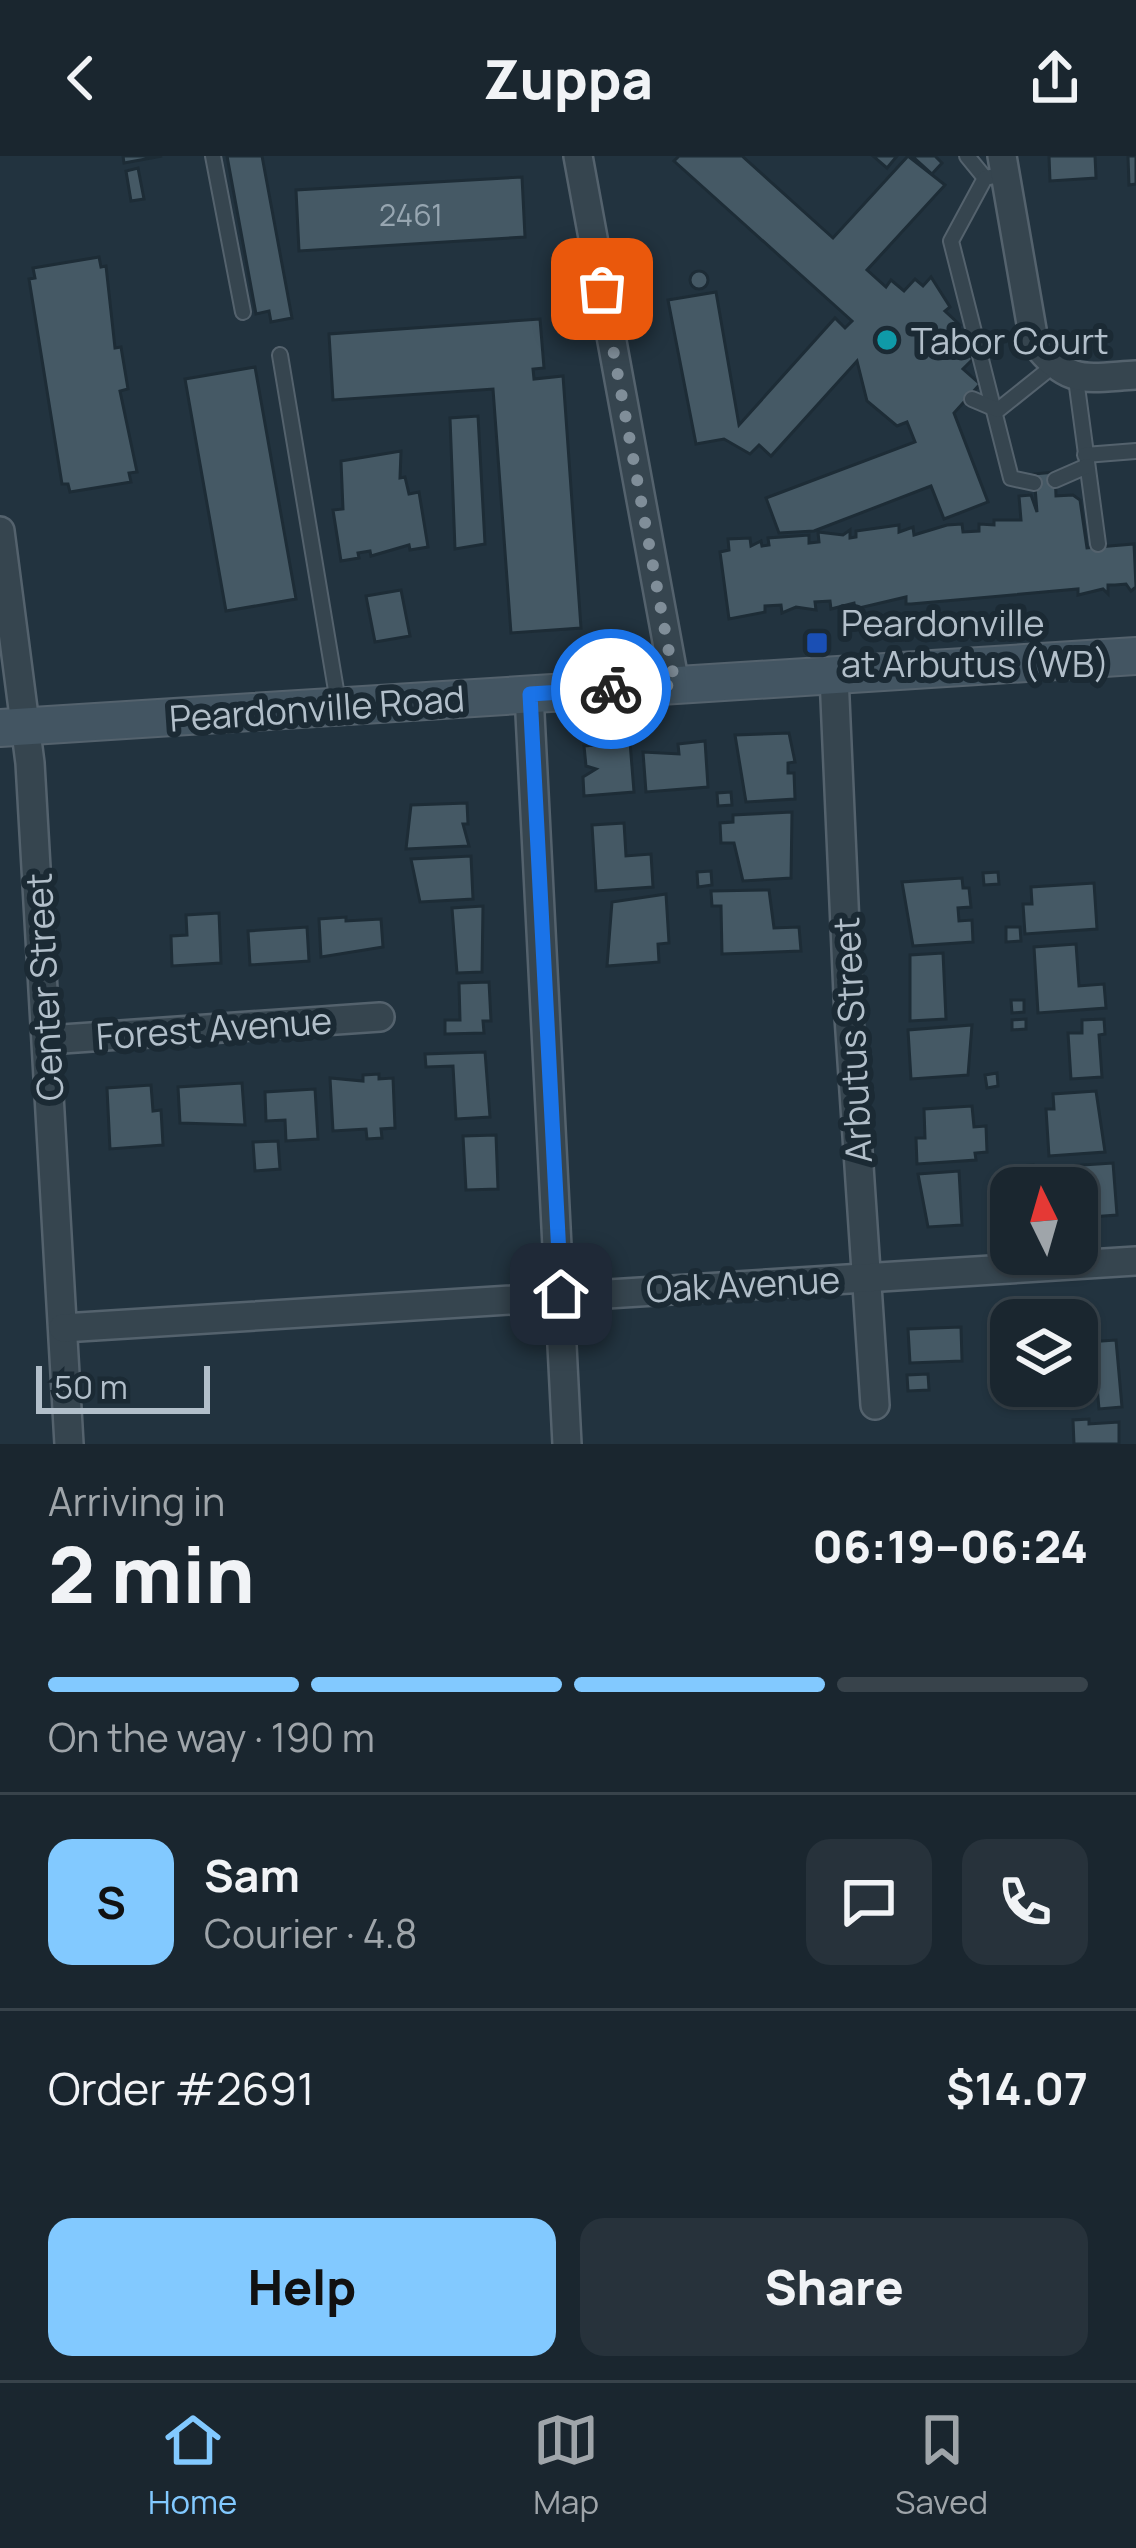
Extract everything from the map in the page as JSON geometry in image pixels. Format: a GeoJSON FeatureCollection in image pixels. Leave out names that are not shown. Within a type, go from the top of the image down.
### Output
{"type":"FeatureCollection","features":[{"type":"Feature","properties":{"kind":"main road","name":"Peardonville Road"},"geometry":{"type":"LineString","coordinates":[[13,727],[1136,656]]}},
{"type":"Feature","properties":{"kind":"street"},"geometry":{"type":"LineString","coordinates":[[578,156],[675,685]]}},
{"type":"Feature","properties":{"kind":"street"},"geometry":{"type":"LineString","coordinates":[[998,169],[1034,341],[1064,372],[1136,375]]}},
{"type":"Feature","properties":{"kind":"street","name":"Center Street"},"geometry":{"type":"LineString","coordinates":[[0,531],[13,727],[48,1040],[69,1444]]}},
{"type":"Feature","properties":{"kind":"street","name":"Arbutus Street"},"geometry":{"type":"LineString","coordinates":[[834,676],[849,1017],[875,1405]]}},
{"type":"Feature","properties":{"kind":"street"},"geometry":{"type":"LineString","coordinates":[[530,694],[567,1444]]}},
{"type":"Feature","properties":{"kind":"street","name":"Forest Avenue"},"geometry":{"type":"LineString","coordinates":[[48,1040],[380,1017]]}},
{"type":"Feature","properties":{"kind":"street","name":"Oak Avenue"},"geometry":{"type":"LineString","coordinates":[[63,1328],[1136,1262]]}},
{"type":"Feature","properties":{"kind":"lane"},"geometry":{"type":"LineString","coordinates":[[213,156],[243,312]]}},
{"type":"Feature","properties":{"kind":"lane"},"geometry":{"type":"LineString","coordinates":[[967,156],[998,169],[951,241],[998,410],[1011,478],[1034,483]]}},
{"type":"Feature","properties":{"kind":"lane"},"geometry":{"type":"LineString","coordinates":[[280,355],[339,707]]}},
{"type":"Feature","properties":{"kind":"lane"},"geometry":{"type":"LineString","coordinates":[[998,410],[1064,372],[1086,460],[1098,544]]}},
{"type":"Feature","properties":{"kind":"lane"},"geometry":{"type":"LineString","coordinates":[[972,399],[998,410]]}},
{"type":"Feature","properties":{"kind":"lane"},"geometry":{"type":"LineString","coordinates":[[1055,480],[1086,460],[1136,451]]}},
{"type":"Feature","properties":{"kind":"building"},"geometry":{"type":"Polygon","coordinates":[[[123,156],[162,156],[124,163],[123,156]]]}},
{"type":"Feature","properties":{"kind":"building"},"geometry":{"type":"Polygon","coordinates":[[[227,156],[262,156],[292,318],[271,322],[269,311],[256,314],[227,156]]]}},
{"type":"Feature","properties":{"kind":"building","name":"Tabor Court"},"geometry":{"type":"Polygon","coordinates":[[[679,156],[742,156],[833,238],[908,156],[945,185],[867,270],[886,287],[891,280],[904,291],[915,279],[923,286],[931,277],[950,307],[945,311],[960,325],[952,334],[973,359],[963,369],[980,384],[954,413],[988,502],[944,519],[931,486],[814,531],[779,533],[766,498],[915,442],[907,422],[897,426],[867,401],[857,361],[771,456],[759,445],[750,454],[724,439],[696,444],[668,300],[716,292],[739,425],[835,318],[845,328],[852,321],[674,161],[679,156]]]}},
{"type":"Feature","properties":{"kind":"building"},"geometry":{"type":"Polygon","coordinates":[[[873,156],[897,156],[887,168],[873,156]]]}},
{"type":"Feature","properties":{"kind":"building"},"geometry":{"type":"Polygon","coordinates":[[[912,156],[935,156],[942,163],[932,174],[912,156]]]}},
{"type":"Feature","properties":{"kind":"building"},"geometry":{"type":"Polygon","coordinates":[[[1049,156],[1095,156],[1096,178],[1050,181],[1049,156]]]}},
{"type":"Feature","properties":{"kind":"building"},"geometry":{"type":"Polygon","coordinates":[[[1128,156],[1136,156],[1136,184],[1129,185],[1128,156]]]}},
{"type":"Feature","properties":{"kind":"building"},"geometry":{"type":"Polygon","coordinates":[[[138,168],[144,199],[131,201],[126,171],[138,168]]]}},
{"type":"Feature","properties":{"kind":"building"},"geometry":{"type":"Polygon","coordinates":[[[522,177],[525,237],[299,251],[296,190],[522,177]]]}},
{"type":"Feature","properties":{"kind":"building"},"geometry":{"type":"Polygon","coordinates":[[[99,257],[101,267],[106,266],[115,348],[121,347],[128,389],[120,391],[137,472],[129,473],[131,482],[70,492],[68,484],[62,484],[29,279],[35,278],[33,268],[99,257]]]}},
{"type":"Feature","properties":{"kind":"building"},"geometry":{"type":"Polygon","coordinates":[[[699,271],[708,280],[699,289],[690,280],[699,271]]]}},
{"type":"Feature","properties":{"kind":"building"},"geometry":{"type":"Polygon","coordinates":[[[540,319],[544,368],[533,369],[534,379],[563,376],[581,628],[511,633],[493,389],[333,400],[329,334],[540,319]]]}},
{"type":"Feature","properties":{"kind":"building"},"geometry":{"type":"Polygon","coordinates":[[[255,367],[296,599],[226,611],[185,379],[255,367]]]}},
{"type":"Feature","properties":{"kind":"building"},"geometry":{"type":"Polygon","coordinates":[[[478,416],[485,544],[455,549],[450,418],[478,416]]]}},
{"type":"Feature","properties":{"kind":"building"},"geometry":{"type":"Polygon","coordinates":[[[401,451],[400,478],[405,477],[409,494],[419,492],[428,547],[410,550],[409,545],[371,556],[370,551],[341,561],[333,510],[343,509],[341,461],[401,451]]]}},
{"type":"Feature","properties":{"kind":"building"},"geometry":{"type":"Polygon","coordinates":[[[1055,472],[1056,496],[1073,495],[1080,500],[1087,548],[1134,544],[1136,587],[1131,591],[1126,584],[1108,585],[1108,594],[1103,589],[1078,595],[1078,589],[911,604],[906,604],[906,597],[855,609],[854,603],[831,609],[830,601],[815,602],[816,610],[796,607],[782,613],[781,605],[765,606],[765,612],[729,619],[720,552],[729,550],[728,539],[750,538],[751,546],[761,541],[762,546],[769,545],[768,538],[809,535],[809,543],[819,542],[818,532],[843,535],[850,530],[850,538],[856,537],[856,531],[899,525],[899,532],[913,527],[914,535],[962,524],[963,532],[979,531],[979,524],[994,525],[994,520],[1021,520],[1019,496],[1031,495],[1037,512],[1034,474],[1055,472]]]}},
{"type":"Feature","properties":{"kind":"building"},"geometry":{"type":"Polygon","coordinates":[[[401,590],[410,636],[375,642],[366,596],[401,590]]]}},
{"type":"Feature","properties":{"kind":"building"},"geometry":{"type":"Polygon","coordinates":[[[789,733],[795,762],[788,763],[788,773],[794,773],[795,799],[746,802],[735,735],[789,733]]]}},
{"type":"Feature","properties":{"kind":"building"},"geometry":{"type":"Polygon","coordinates":[[[705,741],[708,787],[646,792],[643,752],[679,754],[678,744],[705,741]]]}},
{"type":"Feature","properties":{"kind":"building"},"geometry":{"type":"Polygon","coordinates":[[[630,742],[634,792],[584,796],[583,777],[596,769],[586,766],[584,746],[630,742]]]}},
{"type":"Feature","properties":{"kind":"building"},"geometry":{"type":"Polygon","coordinates":[[[731,792],[732,805],[718,806],[717,793],[731,792]]]}},
{"type":"Feature","properties":{"kind":"building"},"geometry":{"type":"Polygon","coordinates":[[[467,803],[468,824],[463,824],[469,846],[406,849],[411,805],[467,803]]]}},
{"type":"Feature","properties":{"kind":"building"},"geometry":{"type":"Polygon","coordinates":[[[792,812],[791,878],[743,881],[734,843],[721,843],[720,823],[733,822],[733,815],[792,812]]]}},
{"type":"Feature","properties":{"kind":"building"},"geometry":{"type":"Polygon","coordinates":[[[624,823],[626,856],[651,854],[653,887],[596,891],[592,825],[624,823]]]}},
{"type":"Feature","properties":{"kind":"building"},"geometry":{"type":"Polygon","coordinates":[[[471,856],[473,899],[420,902],[411,859],[471,856]]]}},
{"type":"Feature","properties":{"kind":"building"},"geometry":{"type":"Polygon","coordinates":[[[711,871],[712,885],[698,887],[697,872],[711,871]]]}},
{"type":"Feature","properties":{"kind":"building"},"geometry":{"type":"Polygon","coordinates":[[[998,872],[999,884],[984,885],[983,873],[998,872]]]}},
{"type":"Feature","properties":{"kind":"building"},"geometry":{"type":"Polygon","coordinates":[[[962,878],[963,888],[969,888],[971,907],[958,908],[959,921],[972,920],[973,942],[913,946],[902,882],[962,878]]]}},
{"type":"Feature","properties":{"kind":"building"},"geometry":{"type":"Polygon","coordinates":[[[1094,883],[1097,929],[1025,934],[1023,904],[1032,904],[1031,887],[1094,883]]]}},
{"type":"Feature","properties":{"kind":"building"},"geometry":{"type":"Polygon","coordinates":[[[769,890],[774,928],[799,927],[801,951],[722,954],[721,906],[712,906],[711,891],[769,890]]]}},
{"type":"Feature","properties":{"kind":"building"},"geometry":{"type":"Polygon","coordinates":[[[666,894],[669,943],[658,944],[659,962],[607,966],[612,902],[666,894]]]}},
{"type":"Feature","properties":{"kind":"building"},"geometry":{"type":"Polygon","coordinates":[[[483,906],[482,972],[457,973],[452,908],[483,906]]]}},
{"type":"Feature","properties":{"kind":"building"},"geometry":{"type":"Polygon","coordinates":[[[219,913],[221,963],[172,966],[171,936],[187,935],[186,915],[219,913]]]}},
{"type":"Feature","properties":{"kind":"building"},"geometry":{"type":"Polygon","coordinates":[[[346,917],[346,921],[381,919],[383,947],[321,957],[319,919],[346,917]]]}},
{"type":"Feature","properties":{"kind":"building"},"geometry":{"type":"Polygon","coordinates":[[[307,927],[309,961],[250,965],[248,931],[307,927]]]}},
{"type":"Feature","properties":{"kind":"building"},"geometry":{"type":"Polygon","coordinates":[[[1006,927],[1020,927],[1021,941],[1006,942],[1006,927]]]}},
{"type":"Feature","properties":{"kind":"building"},"geometry":{"type":"Polygon","coordinates":[[[1076,944],[1079,986],[1104,984],[1106,1008],[1038,1013],[1034,947],[1076,944]]]}},
{"type":"Feature","properties":{"kind":"building"},"geometry":{"type":"Polygon","coordinates":[[[943,953],[946,1019],[910,1021],[910,955],[943,953]]]}},
{"type":"Feature","properties":{"kind":"building"},"geometry":{"type":"Polygon","coordinates":[[[489,982],[491,1021],[483,1021],[484,1033],[445,1034],[445,1020],[460,1020],[459,983],[489,982]]]}},
{"type":"Feature","properties":{"kind":"building"},"geometry":{"type":"Polygon","coordinates":[[[1011,1000],[1024,1000],[1024,1012],[1012,1013],[1011,1000]]]}},
{"type":"Feature","properties":{"kind":"building"},"geometry":{"type":"Polygon","coordinates":[[[1026,1019],[1026,1029],[1012,1030],[1012,1020],[1026,1019]]]}},
{"type":"Feature","properties":{"kind":"building"},"geometry":{"type":"Polygon","coordinates":[[[1104,1019],[1105,1034],[1099,1035],[1102,1077],[1071,1079],[1068,1033],[1082,1033],[1082,1020],[1104,1019]]]}},
{"type":"Feature","properties":{"kind":"building"},"geometry":{"type":"Polygon","coordinates":[[[972,1025],[968,1075],[911,1079],[908,1030],[972,1025]]]}},
{"type":"Feature","properties":{"kind":"building"},"geometry":{"type":"Polygon","coordinates":[[[485,1052],[490,1117],[456,1119],[453,1066],[426,1067],[425,1054],[485,1052]]]}},
{"type":"Feature","properties":{"kind":"building"},"geometry":{"type":"Polygon","coordinates":[[[997,1073],[998,1086],[987,1088],[985,1075],[997,1073]]]}},
{"type":"Feature","properties":{"kind":"building"},"geometry":{"type":"Polygon","coordinates":[[[379,1074],[379,1079],[393,1078],[395,1128],[381,1129],[382,1138],[367,1139],[366,1129],[333,1131],[330,1078],[363,1081],[363,1075],[379,1074]]]}},
{"type":"Feature","properties":{"kind":"building"},"geometry":{"type":"Polygon","coordinates":[[[242,1083],[245,1125],[180,1123],[178,1087],[242,1083]]]}},
{"type":"Feature","properties":{"kind":"building"},"geometry":{"type":"Polygon","coordinates":[[[151,1085],[153,1111],[161,1110],[163,1145],[110,1149],[107,1088],[151,1085]]]}},
{"type":"Feature","properties":{"kind":"building"},"geometry":{"type":"Polygon","coordinates":[[[315,1089],[318,1139],[286,1141],[285,1120],[266,1121],[265,1092],[315,1089]]]}},
{"type":"Feature","properties":{"kind":"building"},"geometry":{"type":"Polygon","coordinates":[[[1096,1091],[1105,1152],[1049,1156],[1046,1109],[1054,1109],[1053,1094],[1096,1091]]]}},
{"type":"Feature","properties":{"kind":"building"},"geometry":{"type":"Polygon","coordinates":[[[972,1106],[974,1127],[986,1126],[987,1152],[975,1153],[976,1160],[917,1164],[916,1138],[925,1138],[924,1109],[972,1106]]]}},
{"type":"Feature","properties":{"kind":"building"},"geometry":{"type":"Polygon","coordinates":[[[496,1135],[498,1189],[466,1190],[463,1136],[496,1135]]]}},
{"type":"Feature","properties":{"kind":"building"},"geometry":{"type":"Polygon","coordinates":[[[278,1141],[280,1169],[255,1171],[253,1142],[278,1141]]]}},
{"type":"Feature","properties":{"kind":"building"},"geometry":{"type":"Polygon","coordinates":[[[1113,1163],[1117,1215],[1098,1216],[1098,1167],[1052,1167],[1113,1163]]]}},
{"type":"Feature","properties":{"kind":"building"},"geometry":{"type":"Polygon","coordinates":[[[959,1171],[962,1225],[928,1227],[918,1174],[959,1171]]]}},
{"type":"Feature","properties":{"kind":"building"},"geometry":{"type":"Polygon","coordinates":[[[961,1327],[962,1361],[910,1363],[908,1329],[961,1327]]]}},
{"type":"Feature","properties":{"kind":"building"},"geometry":{"type":"Polygon","coordinates":[[[1116,1340],[1122,1407],[1099,1409],[1098,1341],[1116,1340]]]}},
{"type":"Feature","properties":{"kind":"building"},"geometry":{"type":"Polygon","coordinates":[[[928,1374],[929,1390],[908,1391],[907,1375],[928,1374]]]}},
{"type":"Feature","properties":{"kind":"building"},"geometry":{"type":"Polygon","coordinates":[[[1089,1419],[1089,1424],[1119,1422],[1119,1444],[1074,1444],[1073,1420],[1089,1419]]]}},
{"type":"Feature","properties":{"kind":"way so far"},"geometry":{"type":"LineString","coordinates":[[602,289],[675,685],[611,689]]}},
{"type":"Feature","properties":{"kind":"place","name":"Tabor Court"},"geometry":{"type":"Point","coordinates":[887,340]}},
{"type":"Feature","properties":{"kind":"place","name":"Peardonville at Arbutus (WB)"},"geometry":{"type":"Point","coordinates":[817,643]}},
{"type":"Feature","properties":{"kind":"route"},"geometry":{"type":"LineString","coordinates":[[561,1294],[530,694],[611,689]]}}]}
